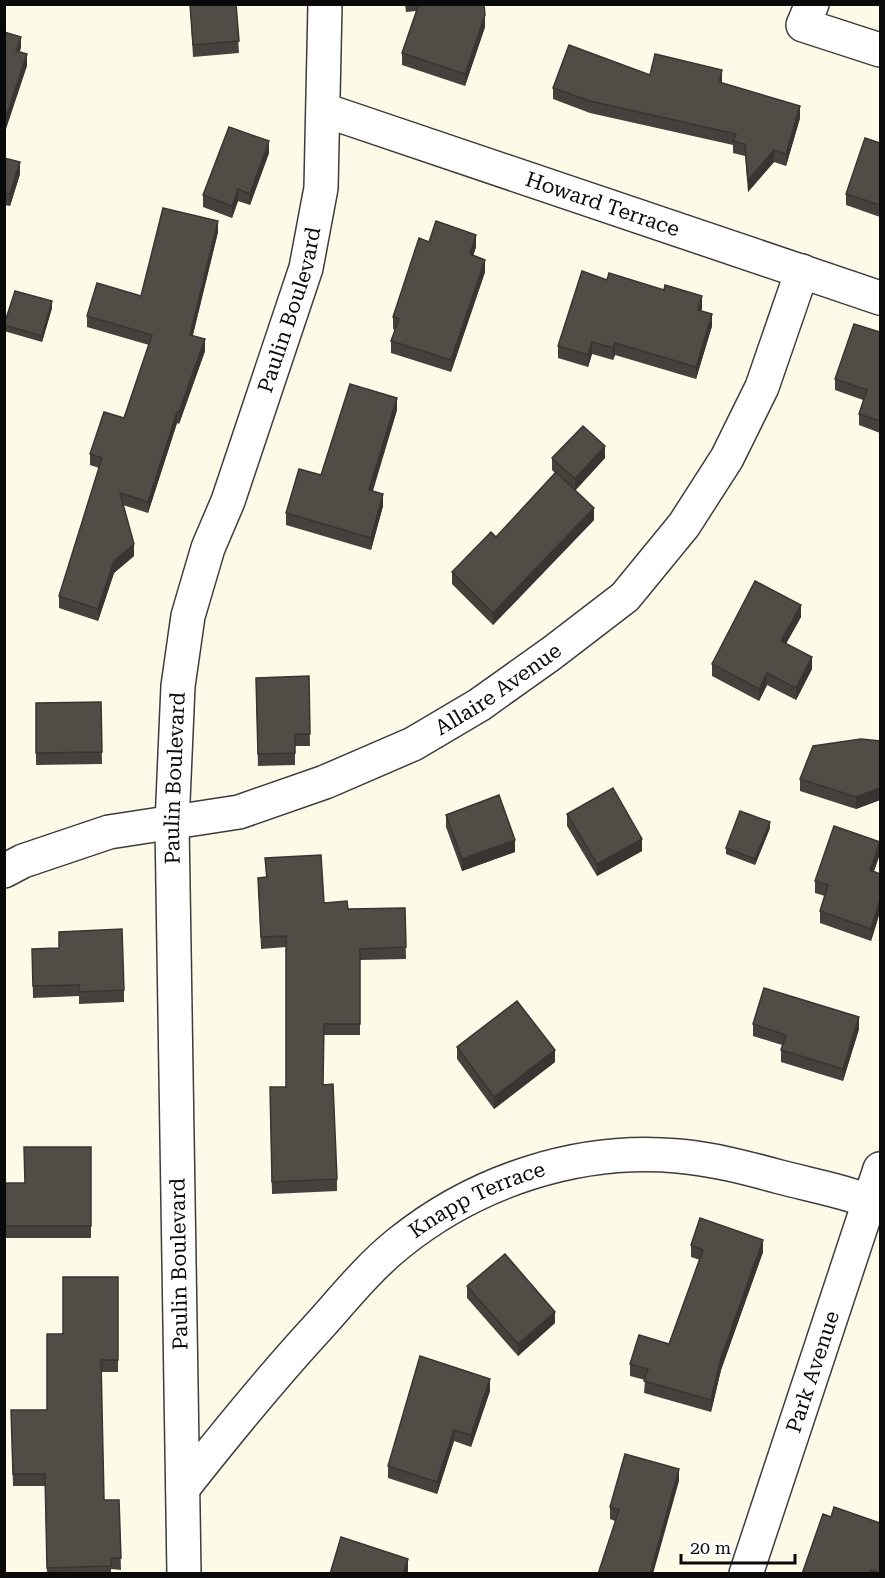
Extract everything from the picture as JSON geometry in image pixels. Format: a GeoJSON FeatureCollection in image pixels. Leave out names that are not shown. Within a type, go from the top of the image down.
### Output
{"type":"FeatureCollection","features":[{"type":"Feature","properties":{"kind":"street","name":"Paulin Boulevard"},"geometry":{"type":"LineString","coordinates":[[184,1574],[172,824],[178,686],[188,616],[208,548],[228,501],[306,268],[321,188],[325,4]]}},
{"type":"Feature","properties":{"kind":"street"},"geometry":{"type":"LineString","coordinates":[[812,4],[803,25],[880,50]]}},
{"type":"Feature","properties":{"kind":"street","name":"Howard Terrace"},"geometry":{"type":"LineString","coordinates":[[324,110],[880,298]]}},
{"type":"Feature","properties":{"kind":"street","name":"Allaire Avenue"},"geometry":{"type":"LineString","coordinates":[[4,871],[23,861],[109,832],[239,812],[325,782],[413,744],[479,705],[625,597],[684,525],[727,458],[762,387],[802,271]]}},
{"type":"Feature","properties":{"kind":"street","name":"Knapp Terrace"},"geometry":{"type":"LineString","coordinates":[[183,1488],[253,1398],[376,1264],[399,1243],[449,1208],[497,1184],[556,1165],[623,1155],[678,1156],[738,1166],[875,1203]]}},
{"type":"Feature","properties":{"kind":"street","name":"Park Avenue"},"geometry":{"type":"LineString","coordinates":[[746,1574],[875,1203],[880,1169]]}},
{"type":"Feature","properties":{"kind":"building"},"geometry":{"type":"Polygon","coordinates":[[[190,4],[236,4],[239,41],[193,45],[190,4]]]}},
{"type":"Feature","properties":{"kind":"building"},"geometry":{"type":"Polygon","coordinates":[[[419,4],[484,4],[485,15],[465,74],[402,53],[419,4]]]}},
{"type":"Feature","properties":{"kind":"building"},"geometry":{"type":"Polygon","coordinates":[[[4,32],[21,37],[16,51],[27,54],[4,123],[4,32]]]}},
{"type":"Feature","properties":{"kind":"building"},"geometry":{"type":"Polygon","coordinates":[[[569,45],[650,75],[655,54],[722,70],[719,82],[800,106],[786,154],[774,150],[748,180],[745,144],[733,141],[736,134],[590,101],[553,88],[569,45]]]}},
{"type":"Feature","properties":{"kind":"building"},"geometry":{"type":"Polygon","coordinates":[[[229,127],[269,141],[250,194],[238,189],[232,206],[203,195],[229,127]]]}},
{"type":"Feature","properties":{"kind":"building"},"geometry":{"type":"Polygon","coordinates":[[[865,138],[880,143],[880,205],[846,194],[865,138]]]}},
{"type":"Feature","properties":{"kind":"building"},"geometry":{"type":"Polygon","coordinates":[[[4,158],[20,162],[10,194],[4,193],[4,158]]]}},
{"type":"Feature","properties":{"kind":"building"},"geometry":{"type":"Polygon","coordinates":[[[163,208],[218,221],[190,335],[205,339],[179,412],[177,412],[148,502],[120,493],[134,544],[114,561],[98,609],[59,596],[102,458],[90,454],[104,412],[124,418],[152,335],[87,316],[97,283],[141,296],[163,208]]]}},
{"type":"Feature","properties":{"kind":"building"},"geometry":{"type":"Polygon","coordinates":[[[436,221],[476,235],[470,254],[485,260],[451,360],[391,341],[399,319],[393,317],[419,238],[429,242],[436,221]]]}},
{"type":"Feature","properties":{"kind":"building"},"geometry":{"type":"Polygon","coordinates":[[[582,271],[607,280],[609,273],[664,290],[665,285],[702,296],[698,310],[712,314],[696,367],[615,343],[613,348],[592,342],[588,355],[558,346],[582,271]]]}},
{"type":"Feature","properties":{"kind":"building"},"geometry":{"type":"Polygon","coordinates":[[[15,291],[52,301],[42,336],[4,325],[15,291]]]}},
{"type":"Feature","properties":{"kind":"building"},"geometry":{"type":"Polygon","coordinates":[[[854,324],[880,332],[880,421],[859,414],[867,390],[835,379],[854,324]]]}},
{"type":"Feature","properties":{"kind":"building"},"geometry":{"type":"Polygon","coordinates":[[[350,384],[397,398],[369,490],[383,494],[371,538],[286,513],[299,469],[321,475],[350,384]]]}},
{"type":"Feature","properties":{"kind":"building"},"geometry":{"type":"Polygon","coordinates":[[[583,426],[605,446],[575,479],[552,458],[583,426]]]}},
{"type":"Feature","properties":{"kind":"building"},"geometry":{"type":"Polygon","coordinates":[[[556,472],[594,508],[493,613],[452,572],[491,532],[496,537],[556,472]]]}},
{"type":"Feature","properties":{"kind":"building"},"geometry":{"type":"Polygon","coordinates":[[[755,581],[801,605],[781,641],[812,657],[796,688],[767,673],[759,689],[712,664],[755,581]]]}},
{"type":"Feature","properties":{"kind":"building"},"geometry":{"type":"Polygon","coordinates":[[[309,676],[310,734],[295,734],[295,753],[258,754],[256,678],[309,676]]]}},
{"type":"Feature","properties":{"kind":"building"},"geometry":{"type":"Polygon","coordinates":[[[101,702],[102,752],[36,753],[36,703],[101,702]]]}},
{"type":"Feature","properties":{"kind":"building"},"geometry":{"type":"Polygon","coordinates":[[[861,739],[880,741],[880,788],[856,797],[800,779],[813,746],[861,739]]]}},
{"type":"Feature","properties":{"kind":"building"},"geometry":{"type":"Polygon","coordinates":[[[613,788],[642,839],[597,864],[567,814],[613,788]]]}},
{"type":"Feature","properties":{"kind":"building"},"geometry":{"type":"Polygon","coordinates":[[[499,795],[515,840],[462,859],[446,815],[499,795]]]}},
{"type":"Feature","properties":{"kind":"building"},"geometry":{"type":"Polygon","coordinates":[[[740,811],[770,822],[755,859],[726,848],[740,811]]]}},
{"type":"Feature","properties":{"kind":"building"},"geometry":{"type":"Polygon","coordinates":[[[834,826],[880,842],[870,870],[880,874],[880,900],[871,929],[820,911],[828,885],[815,881],[834,826]]]}},
{"type":"Feature","properties":{"kind":"building"},"geometry":{"type":"Polygon","coordinates":[[[321,855],[324,903],[347,901],[348,909],[405,908],[406,947],[360,949],[360,1024],[324,1024],[323,1085],[333,1084],[337,1179],[272,1182],[270,1087],[286,1087],[286,936],[261,937],[258,878],[267,877],[265,858],[321,855]]]}},
{"type":"Feature","properties":{"kind":"building"},"geometry":{"type":"Polygon","coordinates":[[[122,929],[124,990],[79,992],[79,985],[33,986],[32,949],[59,948],[59,932],[122,929]]]}},
{"type":"Feature","properties":{"kind":"building"},"geometry":{"type":"Polygon","coordinates":[[[764,988],[859,1017],[843,1069],[781,1050],[786,1035],[753,1024],[764,988]]]}},
{"type":"Feature","properties":{"kind":"building"},"geometry":{"type":"Polygon","coordinates":[[[517,1001],[555,1050],[494,1097],[457,1047],[517,1001]]]}},
{"type":"Feature","properties":{"kind":"building"},"geometry":{"type":"Polygon","coordinates":[[[24,1147],[91,1147],[91,1226],[5,1226],[5,1183],[25,1183],[24,1147]]]}},
{"type":"Feature","properties":{"kind":"building"},"geometry":{"type":"Polygon","coordinates":[[[700,1218],[763,1240],[721,1358],[711,1400],[644,1381],[648,1369],[630,1364],[639,1335],[669,1344],[703,1250],[691,1245],[700,1218]]]}},
{"type":"Feature","properties":{"kind":"building"},"geometry":{"type":"Polygon","coordinates":[[[505,1254],[555,1312],[518,1344],[467,1286],[505,1254]]]}},
{"type":"Feature","properties":{"kind":"building"},"geometry":{"type":"Polygon","coordinates":[[[63,1277],[118,1277],[118,1360],[101,1360],[104,1500],[119,1500],[121,1558],[111,1558],[111,1566],[47,1568],[45,1474],[13,1474],[11,1410],[47,1410],[47,1334],[63,1334],[63,1277]]]}},
{"type":"Feature","properties":{"kind":"building"},"geometry":{"type":"Polygon","coordinates":[[[420,1356],[490,1379],[471,1435],[454,1430],[437,1482],[388,1466],[420,1356]]]}},
{"type":"Feature","properties":{"kind":"building"},"geometry":{"type":"Polygon","coordinates":[[[625,1454],[679,1469],[650,1574],[598,1574],[619,1510],[610,1507],[625,1454]]]}},
{"type":"Feature","properties":{"kind":"building"},"geometry":{"type":"Polygon","coordinates":[[[834,1507],[880,1523],[880,1573],[871,1570],[870,1574],[802,1574],[823,1514],[831,1517],[834,1507]]]}},
{"type":"Feature","properties":{"kind":"building"},"geometry":{"type":"Polygon","coordinates":[[[341,1537],[408,1559],[403,1574],[330,1574],[341,1537]]]}}]}
